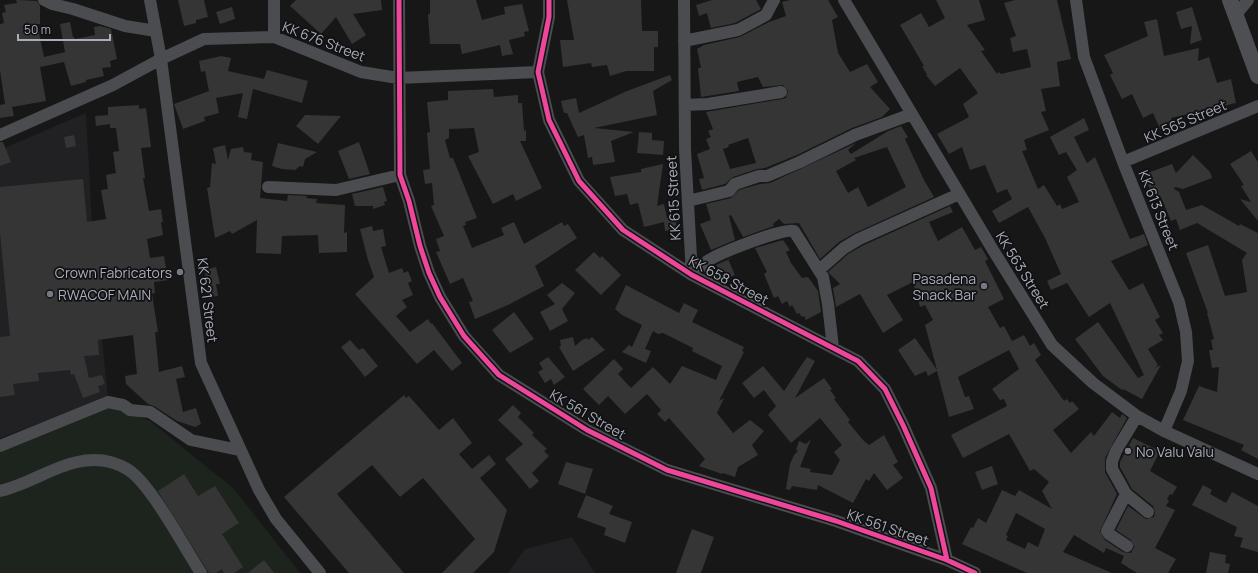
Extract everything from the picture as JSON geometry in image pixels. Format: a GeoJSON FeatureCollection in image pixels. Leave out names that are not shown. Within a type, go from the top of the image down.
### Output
{"type":"FeatureCollection","features":[{"type":"Feature","properties":{"kind":"main road"},"geometry":{"type":"LineString","coordinates":[[1230,0],[1258,76]]}},
{"type":"Feature","properties":{"kind":"street"},"geometry":{"type":"LineString","coordinates":[[44,0],[52,4],[73,9],[125,26],[156,31]]}},
{"type":"Feature","properties":{"kind":"street","name":"KK 621 Street"},"geometry":{"type":"LineString","coordinates":[[150,0],[162,59],[201,363],[239,450],[259,490],[276,519],[320,573]]}},
{"type":"Feature","properties":{"kind":"street"},"geometry":{"type":"LineString","coordinates":[[274,0],[274,37]]}},
{"type":"Feature","properties":{"kind":"street","name":"KK 561 Street"},"geometry":{"type":"LineString","coordinates":[[399,0],[398,78],[400,175],[409,201],[420,246],[429,273],[440,297],[464,336],[499,376],[587,430],[667,470],[836,521],[947,560],[975,573]]}},
{"type":"Feature","properties":{"kind":"street","name":"KK 658 Street"},"geometry":{"type":"LineString","coordinates":[[549,0],[549,17],[538,72],[549,120],[580,181],[623,230],[692,275],[858,361],[885,389],[931,488],[947,560]]}},
{"type":"Feature","properties":{"kind":"street","name":"KK 615 Street"},"geometry":{"type":"LineString","coordinates":[[684,0],[685,105],[692,275]]}},
{"type":"Feature","properties":{"kind":"street"},"geometry":{"type":"LineString","coordinates":[[684,41],[738,30],[766,15],[774,0]]}},
{"type":"Feature","properties":{"kind":"street","name":"KK 563 Street"},"geometry":{"type":"LineString","coordinates":[[844,0],[959,194],[1052,346],[1093,383],[1137,416],[1164,431],[1258,474]]}},
{"type":"Feature","properties":{"kind":"street","name":"KK 613 Street"},"geometry":{"type":"LineString","coordinates":[[1076,0],[1084,57],[1123,162],[1179,302],[1186,332],[1188,362],[1182,391],[1164,431]]}},
{"type":"Feature","properties":{"kind":"street"},"geometry":{"type":"LineString","coordinates":[[1235,16],[1248,0]]}},
{"type":"Feature","properties":{"kind":"street","name":"KK 676 Street"},"geometry":{"type":"LineString","coordinates":[[0,135],[114,85],[162,59],[204,39],[274,37],[360,72],[398,78],[538,72]]}},
{"type":"Feature","properties":{"kind":"street"},"geometry":{"type":"LineString","coordinates":[[685,105],[708,104],[781,92]]}},
{"type":"Feature","properties":{"kind":"street","name":"KK 565 Street"},"geometry":{"type":"LineString","coordinates":[[1123,162],[1258,106]]}},
{"type":"Feature","properties":{"kind":"street"},"geometry":{"type":"LineString","coordinates":[[688,201],[729,191],[735,184],[760,176],[767,176],[800,162],[855,135],[912,114]]}},
{"type":"Feature","properties":{"kind":"street"},"geometry":{"type":"LineString","coordinates":[[268,187],[336,190],[400,175]]}},
{"type":"Feature","properties":{"kind":"street"},"geometry":{"type":"LineString","coordinates":[[819,270],[844,248],[859,239],[959,194]]}},
{"type":"Feature","properties":{"kind":"street"},"geometry":{"type":"LineString","coordinates":[[692,275],[708,260],[768,236],[790,230],[794,231],[823,277],[833,348]]}},
{"type":"Feature","properties":{"kind":"street"},"geometry":{"type":"LineString","coordinates":[[0,446],[108,402],[123,405],[130,410],[150,412],[191,440],[239,450]]}},
{"type":"Feature","properties":{"kind":"street"},"geometry":{"type":"LineString","coordinates":[[1137,416],[1116,451],[1112,461],[1112,469],[1126,494],[1148,512]]}},
{"type":"Feature","properties":{"kind":"street"},"geometry":{"type":"LineString","coordinates":[[0,491],[18,486],[58,468],[77,462],[99,459],[115,464],[127,469],[137,477],[157,504],[201,573]]}},
{"type":"Feature","properties":{"kind":"street"},"geometry":{"type":"LineString","coordinates":[[1126,494],[1107,530],[1109,534],[1127,546]]}},
{"type":"Feature","properties":{"kind":"shaded area"},"geometry":{"type":"Polygon","coordinates":[[[86,113],[94,262],[108,398],[0,438],[0,150],[86,113]]]}},
{"type":"Feature","properties":{"kind":"shaded area"},"geometry":{"type":"Polygon","coordinates":[[[111,406],[150,421],[234,489],[300,573],[0,573],[0,444],[111,406]]]}},
{"type":"Feature","properties":{"kind":"shaded area"},"geometry":{"type":"Polygon","coordinates":[[[572,537],[595,573],[508,573],[525,549],[572,537]]]}},
{"type":"Feature","properties":{"kind":"building"},"geometry":{"type":"Polygon","coordinates":[[[16,0],[37,1],[40,6],[40,24],[37,24],[44,57],[65,52],[60,24],[70,22],[73,37],[75,39],[95,35],[94,27],[100,26],[111,29],[117,59],[110,61],[111,67],[102,68],[104,76],[86,80],[86,82],[71,86],[64,62],[40,67],[46,101],[12,107],[14,116],[0,118],[0,105],[5,104],[0,70],[0,24],[4,23],[2,13],[6,12],[4,5],[17,3],[16,0]]]}},
{"type":"Feature","properties":{"kind":"building"},"geometry":{"type":"Polygon","coordinates":[[[178,0],[204,0],[208,17],[196,20],[196,23],[184,26],[178,0]]]}},
{"type":"Feature","properties":{"kind":"building"},"geometry":{"type":"Polygon","coordinates":[[[296,0],[381,0],[382,10],[353,14],[366,35],[352,44],[336,17],[321,34],[290,6],[296,0]]]}},
{"type":"Feature","properties":{"kind":"building"},"geometry":{"type":"Polygon","coordinates":[[[430,0],[476,0],[482,20],[505,14],[504,7],[522,4],[529,31],[524,32],[525,36],[509,40],[513,54],[502,56],[500,45],[462,54],[460,44],[430,44],[428,14],[430,14],[430,0]]]}},
{"type":"Feature","properties":{"kind":"building"},"geometry":{"type":"Polygon","coordinates":[[[567,0],[641,0],[642,31],[658,31],[658,47],[654,47],[654,71],[626,71],[610,76],[607,65],[592,67],[591,63],[563,67],[560,40],[574,40],[567,0]]]}},
{"type":"Feature","properties":{"kind":"building"},"geometry":{"type":"Polygon","coordinates":[[[712,0],[756,0],[761,9],[735,23],[711,28],[707,13],[699,16],[696,5],[712,0]]]}},
{"type":"Feature","properties":{"kind":"building"},"geometry":{"type":"Polygon","coordinates":[[[790,0],[828,0],[838,17],[832,20],[838,53],[850,72],[867,64],[878,82],[870,87],[890,109],[882,117],[852,128],[797,155],[765,168],[757,169],[733,177],[725,184],[702,190],[699,179],[704,178],[697,154],[710,149],[706,139],[711,137],[708,131],[713,129],[706,112],[786,98],[788,91],[783,85],[763,87],[758,77],[737,82],[739,91],[701,97],[698,68],[701,68],[697,49],[704,45],[740,37],[769,22],[786,16],[782,2],[790,0]],[[748,138],[728,145],[729,147],[723,149],[730,169],[756,163],[748,138]]]}},
{"type":"Feature","properties":{"kind":"building"},"geometry":{"type":"Polygon","coordinates":[[[936,0],[979,0],[985,20],[967,25],[985,50],[981,51],[997,74],[999,72],[1001,74],[1031,67],[1027,49],[1013,52],[1010,38],[1016,36],[1004,3],[1015,0],[1057,0],[1071,59],[1057,62],[1060,86],[1041,89],[1046,111],[1041,112],[1049,130],[1024,140],[1027,150],[1022,151],[1038,189],[1044,185],[1057,206],[1060,204],[1062,209],[1079,202],[1067,177],[1077,170],[1066,152],[1059,155],[1050,137],[1084,118],[1089,130],[1074,137],[1087,163],[1095,157],[1130,239],[1144,234],[1148,245],[1111,261],[1129,290],[1143,283],[1160,317],[1155,320],[1163,333],[1159,335],[1163,340],[1148,349],[1158,365],[1155,368],[1161,365],[1142,399],[1123,389],[1122,390],[1103,376],[1075,339],[1098,322],[1138,378],[1144,375],[1110,303],[1089,317],[1067,283],[1051,290],[1047,281],[1061,274],[1045,238],[1028,207],[999,223],[992,211],[1012,199],[1007,189],[997,193],[985,165],[970,170],[962,147],[949,154],[937,134],[969,117],[963,104],[978,93],[960,68],[935,86],[926,75],[927,74],[922,67],[924,66],[900,25],[921,13],[929,27],[945,18],[936,0]]]}},
{"type":"Feature","properties":{"kind":"building"},"geometry":{"type":"Polygon","coordinates":[[[232,7],[235,19],[220,24],[216,12],[232,7]]]}},
{"type":"Feature","properties":{"kind":"building"},"geometry":{"type":"Polygon","coordinates":[[[1192,7],[1202,40],[1190,44],[1192,26],[1181,29],[1176,12],[1192,7]]]}},
{"type":"Feature","properties":{"kind":"building"},"geometry":{"type":"Polygon","coordinates":[[[1157,19],[1164,56],[1199,48],[1198,61],[1209,57],[1217,83],[1231,79],[1236,103],[1171,118],[1173,123],[1160,129],[1153,113],[1143,118],[1132,94],[1122,99],[1110,75],[1113,73],[1104,55],[1148,36],[1144,22],[1157,19]]]}},
{"type":"Feature","properties":{"kind":"building"},"geometry":{"type":"Polygon","coordinates":[[[221,56],[231,58],[228,71],[264,79],[267,70],[308,81],[302,103],[253,89],[247,119],[238,117],[243,93],[216,98],[219,113],[204,117],[205,121],[183,129],[174,104],[209,91],[205,71],[201,72],[199,61],[221,56]]]}},
{"type":"Feature","properties":{"kind":"building"},"geometry":{"type":"Polygon","coordinates":[[[670,75],[672,80],[653,91],[657,115],[594,128],[634,132],[611,141],[615,162],[593,165],[592,157],[588,158],[584,135],[578,137],[567,113],[564,113],[561,101],[576,98],[579,113],[627,91],[670,75]]]}},
{"type":"Feature","properties":{"kind":"building"},"geometry":{"type":"Polygon","coordinates":[[[493,89],[494,97],[518,95],[518,103],[522,103],[526,141],[520,141],[542,188],[516,201],[513,194],[493,204],[468,156],[479,152],[474,128],[449,129],[449,138],[445,140],[450,158],[453,158],[477,218],[465,222],[466,225],[463,226],[472,248],[504,235],[501,228],[514,222],[524,244],[562,222],[564,226],[568,224],[577,238],[535,266],[544,286],[508,305],[475,319],[469,302],[473,301],[463,278],[450,284],[436,252],[440,251],[436,239],[444,236],[431,206],[434,205],[432,183],[425,184],[423,170],[430,169],[427,133],[430,132],[427,102],[448,100],[448,91],[493,89]]]}},
{"type":"Feature","properties":{"kind":"building"},"geometry":{"type":"Polygon","coordinates":[[[139,105],[139,109],[146,108],[151,147],[141,148],[145,178],[143,178],[149,211],[161,209],[163,222],[161,222],[163,235],[147,239],[150,258],[164,256],[168,280],[154,282],[155,293],[152,294],[158,332],[155,332],[159,372],[182,366],[185,377],[176,379],[183,412],[196,408],[201,424],[195,427],[177,421],[154,406],[148,404],[126,384],[125,376],[137,374],[133,335],[98,340],[99,355],[84,356],[89,378],[102,375],[105,384],[98,386],[100,392],[83,398],[74,374],[71,375],[70,370],[38,373],[39,381],[13,384],[15,395],[0,397],[0,337],[10,336],[0,233],[0,187],[83,179],[87,222],[106,219],[101,190],[108,189],[106,175],[116,173],[113,152],[119,151],[116,128],[110,128],[110,124],[96,126],[95,116],[108,115],[108,107],[139,105]]]}},
{"type":"Feature","properties":{"kind":"building"},"geometry":{"type":"Polygon","coordinates":[[[305,115],[341,116],[318,144],[296,126],[305,115]]]}},
{"type":"Feature","properties":{"kind":"building"},"geometry":{"type":"Polygon","coordinates":[[[901,126],[908,137],[905,139],[924,180],[934,197],[855,233],[839,242],[820,259],[799,223],[784,224],[779,219],[773,224],[774,226],[743,237],[731,215],[729,216],[735,240],[711,250],[700,224],[711,220],[706,204],[731,198],[739,190],[760,184],[770,183],[856,143],[848,150],[851,154],[888,131],[901,126]],[[887,147],[854,158],[856,160],[836,171],[848,193],[858,187],[868,207],[906,187],[887,147]]]}},
{"type":"Feature","properties":{"kind":"building"},"geometry":{"type":"Polygon","coordinates":[[[639,132],[652,133],[652,140],[664,141],[663,155],[637,153],[639,132]]]}},
{"type":"Feature","properties":{"kind":"building"},"geometry":{"type":"Polygon","coordinates":[[[74,135],[76,146],[66,148],[64,137],[74,135]]]}},
{"type":"Feature","properties":{"kind":"building"},"geometry":{"type":"Polygon","coordinates":[[[0,142],[3,142],[11,162],[0,166],[0,142]]]}},
{"type":"Feature","properties":{"kind":"building"},"geometry":{"type":"Polygon","coordinates":[[[359,142],[370,174],[349,179],[338,151],[359,142]]]}},
{"type":"Feature","properties":{"kind":"building"},"geometry":{"type":"Polygon","coordinates":[[[278,143],[317,152],[305,159],[303,167],[300,166],[295,170],[282,169],[272,166],[278,143]]]}},
{"type":"Feature","properties":{"kind":"building"},"geometry":{"type":"Polygon","coordinates":[[[225,145],[228,160],[231,149],[243,147],[244,152],[252,153],[251,160],[263,162],[260,198],[287,201],[288,195],[307,196],[306,198],[317,199],[316,203],[345,205],[344,233],[347,232],[347,252],[319,253],[318,235],[282,236],[281,254],[256,253],[257,220],[232,234],[230,231],[215,238],[207,188],[210,187],[212,163],[216,164],[213,148],[225,145]]]}},
{"type":"Feature","properties":{"kind":"building"},"geometry":{"type":"Polygon","coordinates":[[[1251,151],[1258,162],[1258,221],[1240,199],[1251,202],[1241,186],[1244,185],[1230,164],[1251,151]]]}},
{"type":"Feature","properties":{"kind":"building"},"geometry":{"type":"Polygon","coordinates":[[[1193,155],[1210,172],[1212,178],[1183,189],[1175,187],[1174,189],[1179,192],[1186,210],[1202,205],[1239,226],[1240,224],[1258,233],[1258,459],[1241,450],[1244,445],[1183,420],[1199,386],[1217,392],[1219,367],[1212,368],[1209,350],[1213,350],[1211,340],[1214,339],[1208,313],[1186,253],[1208,245],[1225,296],[1247,292],[1242,260],[1247,253],[1197,223],[1180,230],[1176,219],[1171,221],[1161,197],[1153,200],[1145,174],[1172,164],[1176,173],[1193,155]]]}},
{"type":"Feature","properties":{"kind":"building"},"geometry":{"type":"Polygon","coordinates":[[[663,164],[657,206],[664,204],[667,218],[675,217],[677,229],[665,231],[664,222],[644,227],[638,203],[630,205],[627,194],[615,196],[610,177],[641,172],[641,169],[663,164]]]}},
{"type":"Feature","properties":{"kind":"building"},"geometry":{"type":"Polygon","coordinates":[[[383,187],[387,201],[384,202],[385,205],[373,209],[373,206],[355,206],[352,194],[383,187]]]}},
{"type":"Feature","properties":{"kind":"building"},"geometry":{"type":"Polygon","coordinates":[[[950,206],[953,212],[929,222],[938,241],[962,227],[975,250],[981,247],[988,259],[985,261],[1004,299],[988,307],[1000,328],[1004,326],[1012,341],[1024,335],[1030,346],[1034,343],[1041,355],[1035,360],[1064,401],[1067,399],[1070,403],[1072,401],[1079,409],[1053,430],[1071,453],[1091,432],[1094,436],[1112,412],[1120,418],[1122,414],[1127,418],[1105,458],[1105,472],[1117,494],[1100,531],[1105,540],[1123,552],[1131,553],[1134,547],[1131,540],[1116,530],[1128,506],[1146,519],[1154,517],[1155,513],[1153,506],[1132,489],[1120,467],[1120,462],[1133,438],[1160,451],[1150,471],[1177,487],[1172,495],[1170,494],[1167,499],[1169,501],[1166,506],[1175,510],[1155,548],[1176,559],[1168,573],[1137,573],[1121,563],[1124,556],[1106,548],[1104,553],[1074,535],[1063,552],[1112,573],[1027,573],[962,544],[971,527],[973,528],[978,518],[986,523],[1002,490],[1015,496],[1019,490],[1052,509],[1042,491],[1049,482],[1034,469],[1030,471],[1009,434],[963,458],[951,435],[1007,406],[1004,399],[1000,400],[992,389],[1019,369],[1009,350],[958,377],[965,397],[969,396],[974,409],[949,417],[937,371],[928,376],[926,371],[915,376],[898,350],[915,338],[937,370],[925,325],[933,320],[925,305],[920,307],[913,282],[887,295],[903,320],[883,333],[860,294],[836,307],[833,288],[840,284],[828,272],[848,254],[862,246],[950,206]],[[1016,513],[1006,535],[1008,536],[1006,540],[1025,549],[1028,542],[1038,547],[1045,529],[1016,513]]]}},
{"type":"Feature","properties":{"kind":"building"},"geometry":{"type":"Polygon","coordinates":[[[372,226],[373,231],[383,229],[386,246],[381,247],[389,273],[402,268],[404,273],[408,271],[412,281],[408,283],[413,295],[402,300],[407,307],[396,316],[410,332],[428,319],[462,363],[452,371],[434,350],[417,364],[355,294],[374,277],[360,229],[372,226]]]}},
{"type":"Feature","properties":{"kind":"building"},"geometry":{"type":"Polygon","coordinates":[[[783,240],[790,250],[786,252],[791,263],[802,278],[808,277],[818,291],[821,312],[806,320],[804,316],[802,317],[799,313],[797,314],[792,305],[790,307],[787,301],[782,304],[778,296],[774,298],[764,274],[767,272],[755,248],[783,240]]]}},
{"type":"Feature","properties":{"kind":"building"},"geometry":{"type":"Polygon","coordinates":[[[594,252],[600,258],[602,256],[621,275],[601,295],[575,270],[594,252]]]}},
{"type":"Feature","properties":{"kind":"building"},"geometry":{"type":"Polygon","coordinates":[[[728,260],[735,275],[726,279],[723,271],[721,272],[716,265],[728,260]]]}},
{"type":"Feature","properties":{"kind":"building"},"geometry":{"type":"Polygon","coordinates":[[[216,267],[220,284],[216,284],[218,296],[208,297],[205,270],[216,267]]]}},
{"type":"Feature","properties":{"kind":"building"},"geometry":{"type":"Polygon","coordinates":[[[562,283],[575,293],[562,309],[568,321],[550,331],[540,312],[555,304],[547,295],[562,283]]]}},
{"type":"Feature","properties":{"kind":"building"},"geometry":{"type":"Polygon","coordinates":[[[626,285],[679,313],[684,303],[698,310],[692,322],[744,347],[742,351],[744,352],[719,401],[724,398],[717,413],[733,433],[750,420],[764,431],[752,445],[758,455],[738,467],[735,477],[699,466],[705,459],[669,418],[665,422],[657,414],[661,410],[647,394],[625,414],[608,396],[599,405],[583,389],[614,359],[623,369],[618,374],[631,388],[653,367],[670,384],[682,366],[716,380],[722,366],[692,351],[693,348],[663,333],[658,334],[653,331],[645,349],[651,351],[646,363],[622,352],[629,345],[632,347],[642,325],[622,315],[615,309],[626,285]]]}},
{"type":"Feature","properties":{"kind":"building"},"geometry":{"type":"Polygon","coordinates":[[[514,312],[534,339],[510,353],[492,330],[514,312]]]}},
{"type":"Feature","properties":{"kind":"building"},"geometry":{"type":"Polygon","coordinates":[[[573,337],[575,346],[582,340],[587,338],[588,340],[592,337],[605,350],[573,371],[559,347],[561,346],[560,340],[573,337]]]}},
{"type":"Feature","properties":{"kind":"building"},"geometry":{"type":"Polygon","coordinates":[[[350,340],[359,350],[363,348],[378,366],[365,377],[341,347],[350,340]]]}},
{"type":"Feature","properties":{"kind":"building"},"geometry":{"type":"Polygon","coordinates":[[[548,357],[565,377],[554,385],[551,379],[545,383],[538,372],[543,369],[539,363],[548,357]]]}},
{"type":"Feature","properties":{"kind":"building"},"geometry":{"type":"Polygon","coordinates":[[[807,357],[815,361],[795,398],[824,378],[832,389],[830,390],[836,398],[834,399],[850,420],[848,422],[863,440],[869,445],[884,435],[898,462],[893,465],[903,478],[887,490],[874,473],[869,481],[866,479],[853,503],[818,485],[817,490],[792,486],[790,490],[786,489],[790,464],[794,455],[798,451],[796,450],[799,441],[806,444],[811,439],[800,467],[811,469],[810,472],[832,475],[840,460],[834,452],[842,445],[820,418],[791,443],[768,415],[776,406],[764,390],[754,398],[742,383],[763,366],[784,391],[807,357]]]}},
{"type":"Feature","properties":{"kind":"building"},"geometry":{"type":"Polygon","coordinates":[[[404,395],[406,398],[409,396],[439,430],[453,418],[472,443],[459,454],[472,469],[489,455],[496,464],[480,478],[507,510],[494,552],[473,573],[442,573],[475,539],[423,478],[400,497],[372,465],[337,494],[404,573],[349,573],[284,497],[404,395]]]}},
{"type":"Feature","properties":{"kind":"building"},"geometry":{"type":"Polygon","coordinates":[[[513,405],[521,413],[518,417],[534,433],[532,435],[547,449],[544,451],[549,456],[532,473],[539,481],[530,489],[505,459],[523,444],[498,420],[513,405]]]}},
{"type":"Feature","properties":{"kind":"building"},"geometry":{"type":"Polygon","coordinates":[[[566,462],[593,469],[585,494],[558,484],[566,462]]]}},
{"type":"Feature","properties":{"kind":"building"},"geometry":{"type":"Polygon","coordinates":[[[992,466],[998,484],[982,490],[975,472],[992,466]]]}},
{"type":"Feature","properties":{"kind":"building"},"geometry":{"type":"Polygon","coordinates":[[[184,474],[198,496],[215,486],[239,523],[222,534],[243,567],[234,573],[224,573],[222,569],[216,573],[209,573],[158,491],[184,474]]]}},
{"type":"Feature","properties":{"kind":"building"},"geometry":{"type":"Polygon","coordinates":[[[1203,485],[1212,490],[1210,494],[1226,503],[1232,492],[1258,506],[1258,552],[1240,547],[1243,538],[1234,536],[1237,527],[1192,505],[1203,485]]]}},
{"type":"Feature","properties":{"kind":"building"},"geometry":{"type":"Polygon","coordinates":[[[586,495],[613,506],[609,514],[632,522],[625,543],[604,535],[606,528],[577,517],[586,495]]]}},
{"type":"Feature","properties":{"kind":"building"},"geometry":{"type":"Polygon","coordinates":[[[692,529],[714,537],[701,573],[676,573],[692,529]]]}},
{"type":"Feature","properties":{"kind":"building"},"geometry":{"type":"Polygon","coordinates":[[[1210,552],[1226,555],[1225,563],[1230,564],[1228,573],[1206,573],[1210,552]]]}},
{"type":"Feature","properties":{"kind":"building"},"geometry":{"type":"Polygon","coordinates":[[[264,560],[274,573],[248,573],[264,560]]]}},
{"type":"Feature","properties":{"kind":"cycle path"},"geometry":{"type":"LineString","coordinates":[[399,0],[400,175],[409,201],[420,246],[429,273],[440,297],[464,336],[499,375],[587,430],[667,470],[836,521],[947,560],[975,573]]}},
{"type":"Feature","properties":{"kind":"cycle path"},"geometry":{"type":"LineString","coordinates":[[549,0],[549,17],[538,72],[549,120],[579,181],[623,230],[692,275],[858,361],[885,389],[903,425],[931,488],[947,560]]}},
{"type":"Feature","properties":{"kind":"place","name":"Crown Fabricators"},"geometry":{"type":"Point","coordinates":[180,272]}},
{"type":"Feature","properties":{"kind":"place","name":"Pasadena Snack Bar"},"geometry":{"type":"Point","coordinates":[984,286]}},
{"type":"Feature","properties":{"kind":"place","name":"RWACOF MAIN"},"geometry":{"type":"Point","coordinates":[50,294]}},
{"type":"Feature","properties":{"kind":"place","name":"No Valu Valu"},"geometry":{"type":"Point","coordinates":[1128,451]}}]}
